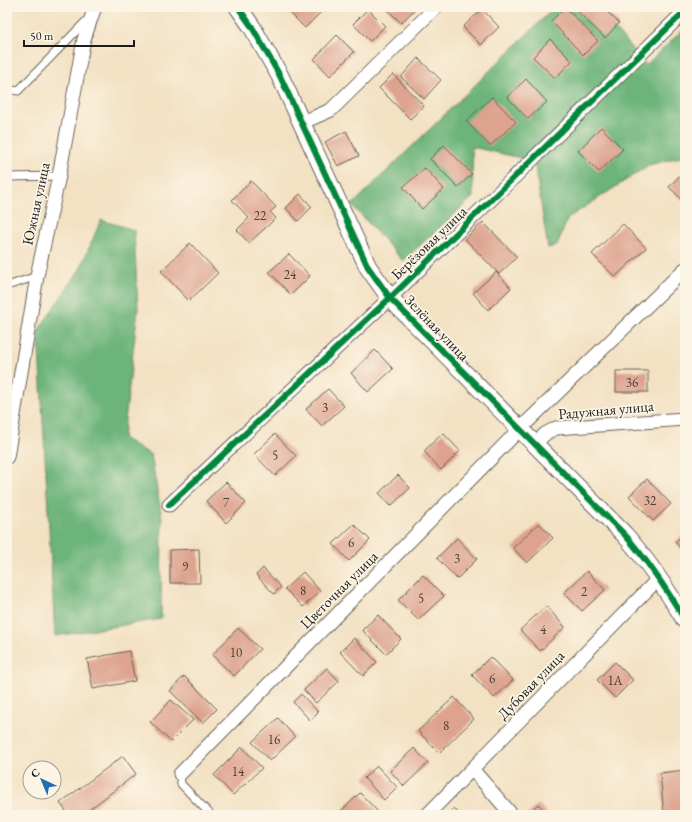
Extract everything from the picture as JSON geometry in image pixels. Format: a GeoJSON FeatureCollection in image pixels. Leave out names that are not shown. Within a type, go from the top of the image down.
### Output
{"type":"FeatureCollection","features":[{"type":"Feature","properties":{"kind":"street","name":"Зелёная улица"},"geometry":{"type":"LineString","coordinates":[[238,7],[252,27],[280,76],[368,267],[390,298],[625,535],[643,555],[685,620]]}},
{"type":"Feature","properties":{"kind":"street"},"geometry":{"type":"LineString","coordinates":[[301,123],[331,110],[436,7]]}},
{"type":"Feature","properties":{"kind":"street","name":"Южная улица"},"geometry":{"type":"LineString","coordinates":[[7,458],[37,276],[59,176],[84,39],[93,11]]}},
{"type":"Feature","properties":{"kind":"street","name":"Берёзовая улица"},"geometry":{"type":"LineString","coordinates":[[169,505],[390,298],[685,11]]}},
{"type":"Feature","properties":{"kind":"street","name":"Цветочная улица"},"geometry":{"type":"LineString","coordinates":[[180,774],[520,429],[685,269]]}},
{"type":"Feature","properties":{"kind":"street","name":"Радужная улица"},"geometry":{"type":"LineString","coordinates":[[535,444],[545,434],[556,428],[685,419]]}},
{"type":"Feature","properties":{"kind":"street","name":"Дубовая улица"},"geometry":{"type":"LineString","coordinates":[[427,815],[659,578]]}},
{"type":"Feature","properties":{"kind":"street"},"geometry":{"type":"LineString","coordinates":[[472,769],[512,815]]}},
{"type":"Feature","properties":{"kind":"lane"},"geometry":{"type":"LineString","coordinates":[[7,89],[18,91],[93,11]]}},
{"type":"Feature","properties":{"kind":"lane"},"geometry":{"type":"LineString","coordinates":[[7,176],[59,176]]}},
{"type":"Feature","properties":{"kind":"lane"},"geometry":{"type":"LineString","coordinates":[[7,286],[37,276]]}},
{"type":"Feature","properties":{"kind":"lane"},"geometry":{"type":"LineString","coordinates":[[180,774],[181,784],[211,815]]}},
{"type":"Feature","properties":{"kind":"green space"},"geometry":{"type":"Polygon","coordinates":[[[555,7],[596,7],[646,65],[685,28],[685,156],[649,165],[568,218],[557,245],[548,248],[534,161],[472,147],[473,197],[403,261],[352,205],[555,7]]]}},
{"type":"Feature","properties":{"kind":"green space"},"geometry":{"type":"Polygon","coordinates":[[[101,220],[134,230],[138,309],[123,438],[151,455],[162,518],[161,619],[55,636],[38,331],[80,269],[101,220]]]}},
{"type":"Feature","properties":{"kind":"building"},"geometry":{"type":"Polygon","coordinates":[[[293,7],[326,7],[305,28],[288,11],[293,7]]]}},
{"type":"Feature","properties":{"kind":"building"},"geometry":{"type":"Polygon","coordinates":[[[385,7],[417,7],[401,23],[385,7]]]}},
{"type":"Feature","properties":{"kind":"building"},"geometry":{"type":"Polygon","coordinates":[[[565,7],[598,41],[583,55],[551,21],[565,7]]]}},
{"type":"Feature","properties":{"kind":"building"},"geometry":{"type":"Polygon","coordinates":[[[573,7],[602,7],[619,23],[605,38],[573,7]]]}},
{"type":"Feature","properties":{"kind":"building"},"geometry":{"type":"Polygon","coordinates":[[[368,9],[385,26],[370,41],[353,24],[368,9]]]}},
{"type":"Feature","properties":{"kind":"building"},"geometry":{"type":"Polygon","coordinates":[[[482,9],[499,27],[481,45],[463,27],[482,9]]]}},
{"type":"Feature","properties":{"kind":"building"},"geometry":{"type":"Polygon","coordinates":[[[337,35],[354,52],[330,76],[314,59],[337,35]]]}},
{"type":"Feature","properties":{"kind":"building"},"geometry":{"type":"Polygon","coordinates":[[[550,39],[572,61],[555,78],[533,57],[550,39]]]}},
{"type":"Feature","properties":{"kind":"building"},"geometry":{"type":"Polygon","coordinates":[[[418,58],[441,80],[424,99],[401,77],[418,58]]]}},
{"type":"Feature","properties":{"kind":"building"},"geometry":{"type":"Polygon","coordinates":[[[393,74],[424,106],[410,119],[379,88],[393,74]]]}},
{"type":"Feature","properties":{"kind":"building"},"geometry":{"type":"Polygon","coordinates":[[[526,79],[547,102],[528,119],[507,97],[526,79]]]}},
{"type":"Feature","properties":{"kind":"building"},"geometry":{"type":"Polygon","coordinates":[[[492,97],[516,122],[490,146],[466,121],[492,97]]]}},
{"type":"Feature","properties":{"kind":"building"},"geometry":{"type":"Polygon","coordinates":[[[601,127],[623,149],[599,172],[578,151],[601,127]]]}},
{"type":"Feature","properties":{"kind":"building"},"geometry":{"type":"Polygon","coordinates":[[[346,131],[359,156],[338,166],[325,142],[346,131]]]}},
{"type":"Feature","properties":{"kind":"building"},"geometry":{"type":"Polygon","coordinates":[[[444,145],[472,174],[458,187],[430,159],[444,145]]]}},
{"type":"Feature","properties":{"kind":"building"},"geometry":{"type":"Polygon","coordinates":[[[425,168],[444,189],[422,209],[403,187],[425,168]]]}},
{"type":"Feature","properties":{"kind":"building"},"geometry":{"type":"Polygon","coordinates":[[[685,170],[685,203],[669,187],[685,170]]]}},
{"type":"Feature","properties":{"kind":"building"},"geometry":{"type":"Polygon","coordinates":[[[251,181],[276,207],[270,212],[276,218],[249,243],[237,230],[249,218],[232,200],[251,181]]]}},
{"type":"Feature","properties":{"kind":"building"},"geometry":{"type":"Polygon","coordinates":[[[300,194],[312,207],[298,221],[286,208],[300,194]]]}},
{"type":"Feature","properties":{"kind":"building"},"geometry":{"type":"Polygon","coordinates":[[[483,222],[517,257],[499,274],[465,239],[483,222]]]}},
{"type":"Feature","properties":{"kind":"building"},"geometry":{"type":"Polygon","coordinates":[[[623,224],[646,248],[615,277],[592,254],[623,224]]]}},
{"type":"Feature","properties":{"kind":"building"},"geometry":{"type":"Polygon","coordinates":[[[190,243],[218,273],[189,301],[161,271],[190,243]]]}},
{"type":"Feature","properties":{"kind":"building"},"geometry":{"type":"Polygon","coordinates":[[[289,254],[310,276],[291,295],[269,272],[289,254]]]}},
{"type":"Feature","properties":{"kind":"building"},"geometry":{"type":"Polygon","coordinates":[[[496,272],[511,288],[488,310],[473,293],[496,272]]]}},
{"type":"Feature","properties":{"kind":"building"},"geometry":{"type":"Polygon","coordinates":[[[375,350],[393,369],[368,392],[351,373],[375,350]]]}},
{"type":"Feature","properties":{"kind":"building"},"geometry":{"type":"Polygon","coordinates":[[[616,371],[648,371],[648,392],[616,392],[616,371]]]}},
{"type":"Feature","properties":{"kind":"building"},"geometry":{"type":"Polygon","coordinates":[[[328,389],[344,406],[322,426],[306,409],[328,389]]]}},
{"type":"Feature","properties":{"kind":"building"},"geometry":{"type":"Polygon","coordinates":[[[443,433],[460,451],[441,470],[424,451],[443,433]]]}},
{"type":"Feature","properties":{"kind":"building"},"geometry":{"type":"Polygon","coordinates":[[[275,434],[296,456],[275,476],[254,454],[275,434]]]}},
{"type":"Feature","properties":{"kind":"building"},"geometry":{"type":"Polygon","coordinates":[[[398,475],[410,488],[391,506],[379,493],[398,475]]]}},
{"type":"Feature","properties":{"kind":"building"},"geometry":{"type":"Polygon","coordinates":[[[647,479],[671,504],[653,521],[629,496],[647,479]]]}},
{"type":"Feature","properties":{"kind":"building"},"geometry":{"type":"Polygon","coordinates":[[[226,482],[246,503],[226,523],[206,501],[226,482]]]}},
{"type":"Feature","properties":{"kind":"building"},"geometry":{"type":"Polygon","coordinates":[[[539,523],[553,538],[527,563],[513,548],[539,523]]]}},
{"type":"Feature","properties":{"kind":"building"},"geometry":{"type":"Polygon","coordinates":[[[354,524],[370,540],[349,561],[333,544],[354,524]]]}},
{"type":"Feature","properties":{"kind":"building"},"geometry":{"type":"Polygon","coordinates":[[[685,533],[685,553],[675,542],[685,533]]]}},
{"type":"Feature","properties":{"kind":"building"},"geometry":{"type":"Polygon","coordinates":[[[457,538],[477,559],[457,579],[437,558],[457,538]]]}},
{"type":"Feature","properties":{"kind":"building"},"geometry":{"type":"Polygon","coordinates":[[[199,549],[200,583],[170,583],[170,550],[199,549]]]}},
{"type":"Feature","properties":{"kind":"building"},"geometry":{"type":"Polygon","coordinates":[[[263,568],[281,587],[274,594],[256,575],[263,568]]]}},
{"type":"Feature","properties":{"kind":"building"},"geometry":{"type":"Polygon","coordinates":[[[587,571],[605,590],[582,611],[564,593],[587,571]]]}},
{"type":"Feature","properties":{"kind":"building"},"geometry":{"type":"Polygon","coordinates":[[[303,572],[320,591],[303,607],[285,589],[303,572]]]}},
{"type":"Feature","properties":{"kind":"building"},"geometry":{"type":"Polygon","coordinates":[[[423,575],[444,596],[418,620],[398,600],[423,575]]]}},
{"type":"Feature","properties":{"kind":"building"},"geometry":{"type":"Polygon","coordinates":[[[546,606],[565,627],[540,651],[520,630],[546,606]]]}},
{"type":"Feature","properties":{"kind":"building"},"geometry":{"type":"Polygon","coordinates":[[[378,615],[401,639],[386,654],[362,630],[378,615]]]}},
{"type":"Feature","properties":{"kind":"building"},"geometry":{"type":"Polygon","coordinates":[[[238,628],[260,649],[234,676],[212,655],[238,628]]]}},
{"type":"Feature","properties":{"kind":"building"},"geometry":{"type":"Polygon","coordinates":[[[354,638],[377,662],[363,676],[340,652],[354,638]]]}},
{"type":"Feature","properties":{"kind":"building"},"geometry":{"type":"Polygon","coordinates":[[[129,651],[135,681],[93,689],[87,659],[129,651]]]}},
{"type":"Feature","properties":{"kind":"building"},"geometry":{"type":"Polygon","coordinates":[[[490,657],[513,680],[494,698],[472,675],[490,657]]]}},
{"type":"Feature","properties":{"kind":"building"},"geometry":{"type":"Polygon","coordinates":[[[615,662],[633,680],[615,698],[597,680],[615,662]]]}},
{"type":"Feature","properties":{"kind":"building"},"geometry":{"type":"Polygon","coordinates":[[[327,668],[339,681],[316,703],[304,690],[327,668]]]}},
{"type":"Feature","properties":{"kind":"building"},"geometry":{"type":"Polygon","coordinates":[[[184,676],[217,709],[203,723],[170,691],[184,676]]]}},
{"type":"Feature","properties":{"kind":"building"},"geometry":{"type":"Polygon","coordinates":[[[301,694],[318,712],[310,720],[293,702],[301,694]]]}},
{"type":"Feature","properties":{"kind":"building"},"geometry":{"type":"Polygon","coordinates":[[[454,697],[474,719],[439,753],[418,731],[454,697]]]}},
{"type":"Feature","properties":{"kind":"building"},"geometry":{"type":"Polygon","coordinates":[[[171,700],[193,720],[171,742],[150,722],[171,700]]]}},
{"type":"Feature","properties":{"kind":"building"},"geometry":{"type":"Polygon","coordinates":[[[278,718],[295,737],[270,761],[252,742],[278,718]]]}},
{"type":"Feature","properties":{"kind":"building"},"geometry":{"type":"Polygon","coordinates":[[[242,747],[262,768],[233,795],[214,775],[242,747]]]}},
{"type":"Feature","properties":{"kind":"building"},"geometry":{"type":"Polygon","coordinates":[[[414,748],[428,763],[404,786],[390,771],[414,748]]]}},
{"type":"Feature","properties":{"kind":"building"},"geometry":{"type":"Polygon","coordinates":[[[123,756],[136,774],[82,815],[69,815],[60,803],[123,756]]]}},
{"type":"Feature","properties":{"kind":"building"},"geometry":{"type":"Polygon","coordinates":[[[377,766],[397,787],[384,800],[364,778],[377,766]]]}},
{"type":"Feature","properties":{"kind":"building"},"geometry":{"type":"Polygon","coordinates":[[[685,770],[685,815],[664,815],[660,773],[685,770]]]}},
{"type":"Feature","properties":{"kind":"building"},"geometry":{"type":"Polygon","coordinates":[[[360,793],[378,812],[375,815],[341,815],[339,813],[360,793]]]}},
{"type":"Feature","properties":{"kind":"building"},"geometry":{"type":"Polygon","coordinates":[[[538,804],[549,815],[527,815],[538,804]]]}},
{"type":"Feature","properties":{"kind":"building"},"geometry":{"type":"Polygon","coordinates":[[[454,808],[460,815],[447,815],[454,808]]]}},
{"type":"Feature","properties":{"kind":"cycle path"},"geometry":{"type":"LineString","coordinates":[[238,7],[252,27],[280,76],[368,267],[390,298],[625,535],[657,576],[685,620]]}},
{"type":"Feature","properties":{"kind":"cycle path"},"geometry":{"type":"LineString","coordinates":[[169,505],[390,298],[685,11]]}}]}
